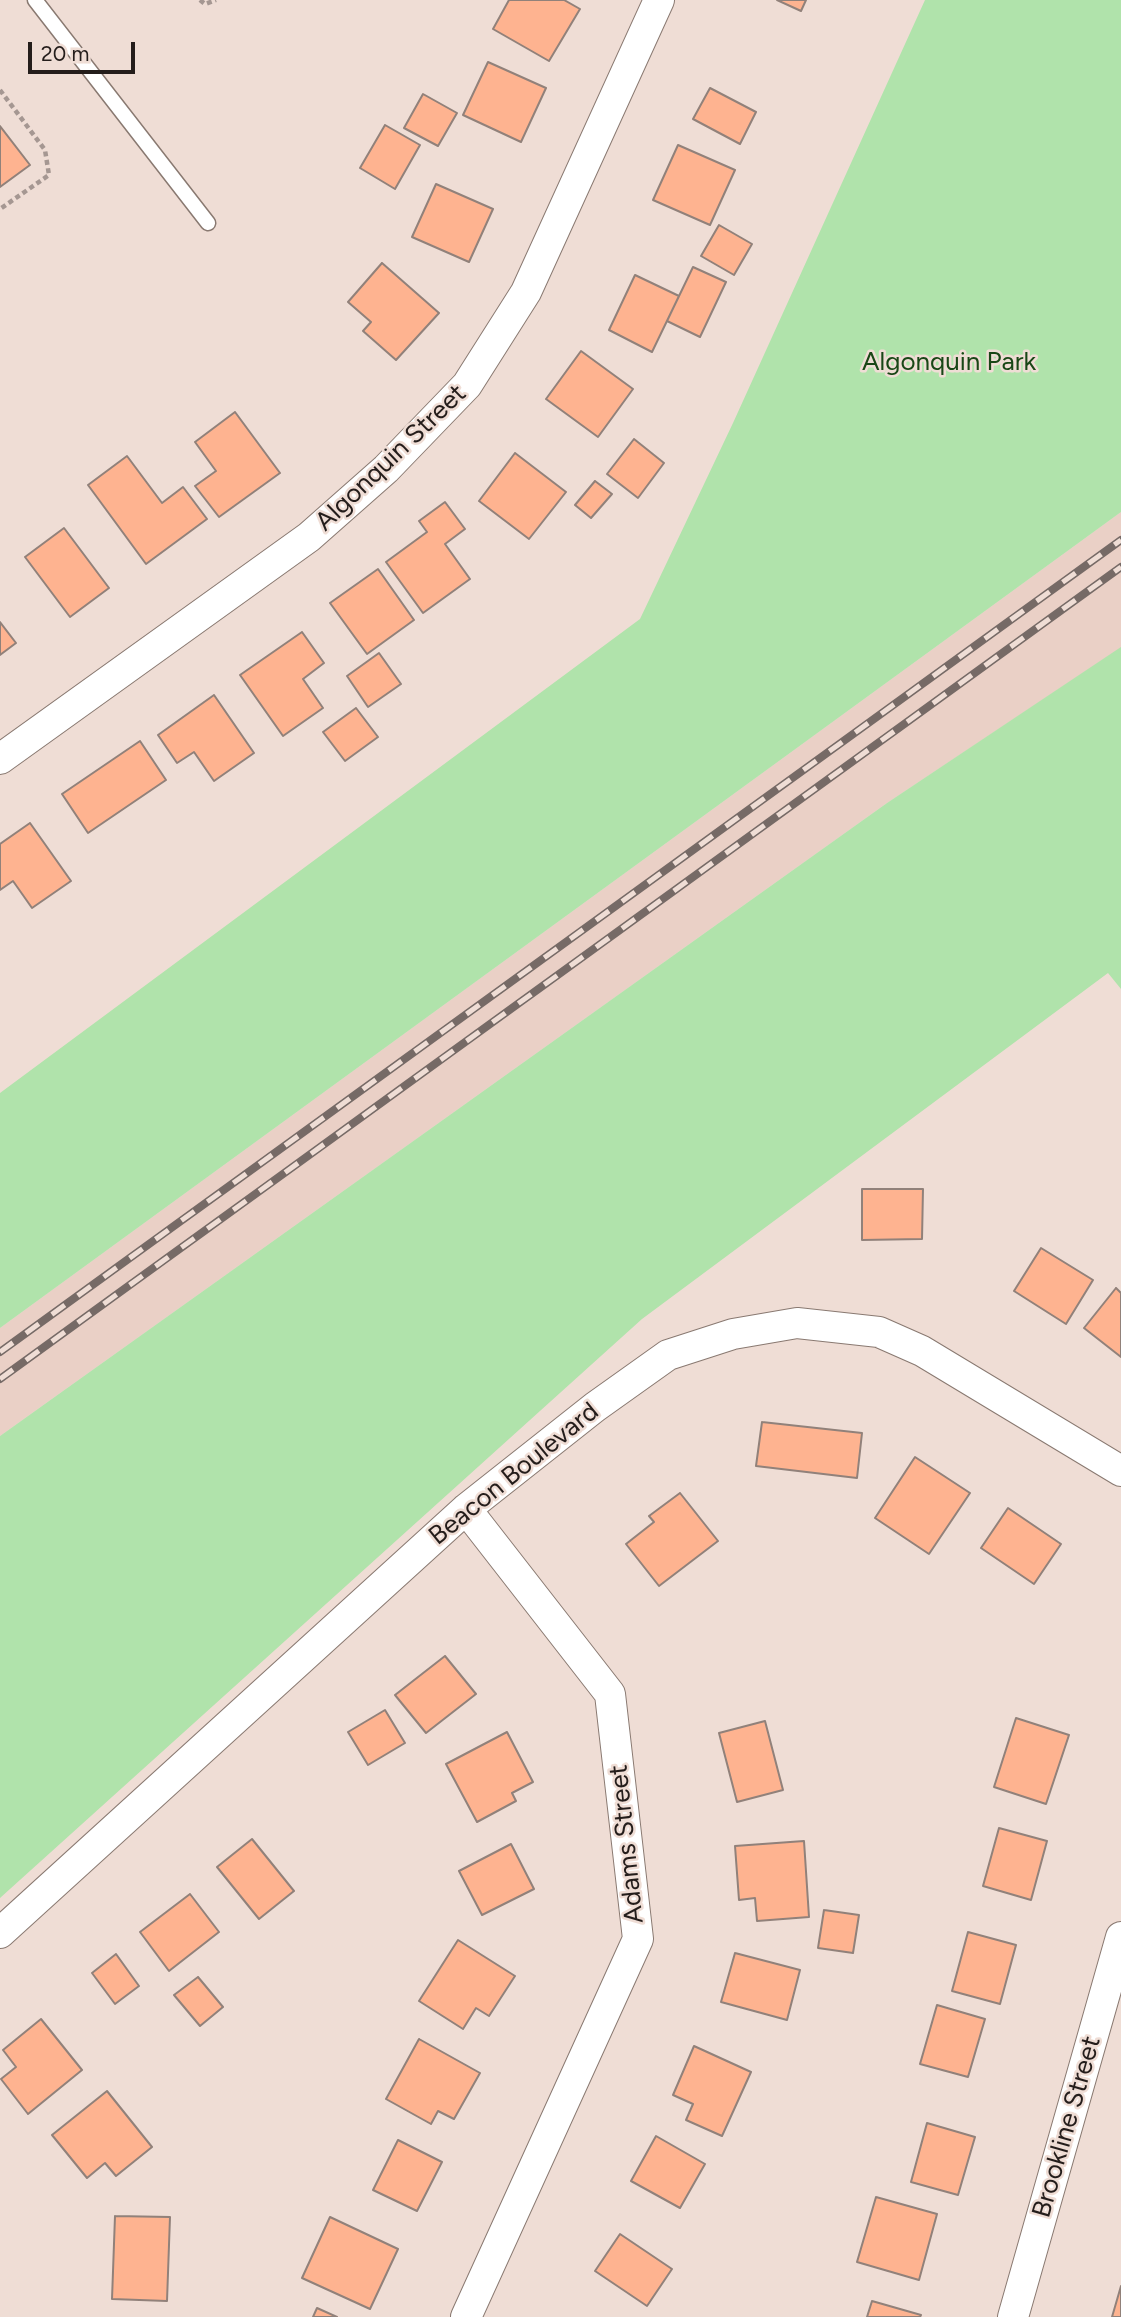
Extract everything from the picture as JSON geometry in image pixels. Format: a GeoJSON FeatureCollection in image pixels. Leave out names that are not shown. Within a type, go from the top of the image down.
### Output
{"type":"FeatureCollection","features":[{"type":"Feature","properties":{"kind":"street","name":"Algonquin Street"},"geometry":{"type":"LineString","coordinates":[[0,759],[309,537],[386,469],[467,385],[526,292],[659,0]]}},
{"type":"Feature","properties":{"kind":"street","name":"Beacon Boulevard"},"geometry":{"type":"LineString","coordinates":[[0,1933],[466,1509],[594,1407],[668,1355],[733,1334],[797,1323],[879,1332],[922,1351],[1121,1472]]}},
{"type":"Feature","properties":{"kind":"street","name":"Adams Street"},"geometry":{"type":"LineString","coordinates":[[466,1509],[610,1694],[638,1939],[466,2317]]}},
{"type":"Feature","properties":{"kind":"street","name":"Brookline Street"},"geometry":{"type":"LineString","coordinates":[[1013,2317],[1121,1937]]}},
{"type":"Feature","properties":{"kind":"lane"},"geometry":{"type":"LineString","coordinates":[[35,0],[208,223]]}},
{"type":"Feature","properties":{"kind":"path"},"geometry":{"type":"LineString","coordinates":[[200,0],[205,4],[216,0]]}},
{"type":"Feature","properties":{"kind":"path"},"geometry":{"type":"LineString","coordinates":[[0,90],[45,150],[48,174],[0,209]]}},
{"type":"Feature","properties":{"kind":"shaded area"},"geometry":{"type":"Polygon","coordinates":[[[1121,512],[1121,648],[887,803],[0,1436],[0,1328],[1121,512]]]}},
{"type":"Feature","properties":{"kind":"green space","name":"Algonquin Park"},"geometry":{"type":"Polygon","coordinates":[[[925,0],[1121,0],[1121,512],[0,1328],[0,1093],[640,619],[733,423],[925,0]]]}},
{"type":"Feature","properties":{"kind":"green space"},"geometry":{"type":"Polygon","coordinates":[[[1121,647],[1121,989],[1108,973],[642,1319],[0,1898],[0,1436],[887,803],[1121,647]]]}},
{"type":"Feature","properties":{"kind":"building"},"geometry":{"type":"Polygon","coordinates":[[[509,0],[564,0],[580,9],[549,61],[493,29],[509,0]]]}},
{"type":"Feature","properties":{"kind":"building"},"geometry":{"type":"Polygon","coordinates":[[[777,0],[806,0],[801,11],[777,0]]]}},
{"type":"Feature","properties":{"kind":"building"},"geometry":{"type":"Polygon","coordinates":[[[488,62],[546,88],[521,142],[463,115],[488,62]]]}},
{"type":"Feature","properties":{"kind":"building"},"geometry":{"type":"Polygon","coordinates":[[[710,88],[756,112],[740,144],[693,119],[710,88]]]}},
{"type":"Feature","properties":{"kind":"building"},"geometry":{"type":"Polygon","coordinates":[[[423,94],[457,113],[438,146],[404,128],[423,94]]]}},
{"type":"Feature","properties":{"kind":"building"},"geometry":{"type":"Polygon","coordinates":[[[385,125],[420,145],[395,189],[360,168],[385,125]]]}},
{"type":"Feature","properties":{"kind":"building"},"geometry":{"type":"Polygon","coordinates":[[[0,126],[30,165],[0,187],[0,126]]]}},
{"type":"Feature","properties":{"kind":"building"},"geometry":{"type":"Polygon","coordinates":[[[678,145],[735,170],[710,225],[653,200],[678,145]]]}},
{"type":"Feature","properties":{"kind":"building"},"geometry":{"type":"Polygon","coordinates":[[[436,184],[493,209],[469,262],[412,237],[436,184]]]}},
{"type":"Feature","properties":{"kind":"building"},"geometry":{"type":"Polygon","coordinates":[[[719,225],[752,244],[734,275],[701,256],[719,225]]]}},
{"type":"Feature","properties":{"kind":"building"},"geometry":{"type":"Polygon","coordinates":[[[382,263],[439,313],[396,360],[363,331],[371,322],[348,302],[382,263]]]}},
{"type":"Feature","properties":{"kind":"building"},"geometry":{"type":"Polygon","coordinates":[[[693,267],[726,282],[700,337],[667,321],[693,267]]]}},
{"type":"Feature","properties":{"kind":"building"},"geometry":{"type":"Polygon","coordinates":[[[635,275],[679,296],[652,352],[609,330],[635,275]]]}},
{"type":"Feature","properties":{"kind":"building"},"geometry":{"type":"Polygon","coordinates":[[[581,351],[633,389],[598,437],[546,399],[581,351]]]}},
{"type":"Feature","properties":{"kind":"building"},"geometry":{"type":"Polygon","coordinates":[[[235,412],[280,473],[219,517],[195,486],[216,471],[195,442],[235,412]]]}},
{"type":"Feature","properties":{"kind":"building"},"geometry":{"type":"Polygon","coordinates":[[[634,439],[664,463],[638,498],[607,474],[634,439]]]}},
{"type":"Feature","properties":{"kind":"building"},"geometry":{"type":"Polygon","coordinates":[[[515,453],[566,492],[529,539],[479,501],[515,453]]]}},
{"type":"Feature","properties":{"kind":"building"},"geometry":{"type":"Polygon","coordinates":[[[127,456],[162,503],[183,487],[207,519],[146,564],[88,485],[127,456]]]}},
{"type":"Feature","properties":{"kind":"building"},"geometry":{"type":"Polygon","coordinates":[[[595,481],[612,494],[591,518],[575,505],[595,481]]]}},
{"type":"Feature","properties":{"kind":"building"},"geometry":{"type":"Polygon","coordinates":[[[445,502],[465,529],[445,544],[470,579],[423,613],[386,562],[427,532],[419,521],[445,502]]]}},
{"type":"Feature","properties":{"kind":"building"},"geometry":{"type":"Polygon","coordinates":[[[64,528],[109,588],[70,617],[25,557],[64,528]]]}},
{"type":"Feature","properties":{"kind":"building"},"geometry":{"type":"Polygon","coordinates":[[[378,569],[414,620],[367,654],[330,603],[378,569]]]}},
{"type":"Feature","properties":{"kind":"building"},"geometry":{"type":"Polygon","coordinates":[[[0,622],[16,643],[0,655],[0,622]]]}},
{"type":"Feature","properties":{"kind":"building"},"geometry":{"type":"Polygon","coordinates":[[[302,632],[324,663],[303,679],[323,708],[283,736],[240,675],[302,632]]]}},
{"type":"Feature","properties":{"kind":"building"},"geometry":{"type":"Polygon","coordinates":[[[379,653],[401,684],[368,707],[347,676],[379,653]]]}},
{"type":"Feature","properties":{"kind":"building"},"geometry":{"type":"Polygon","coordinates":[[[214,695],[254,753],[214,781],[194,752],[177,763],[158,735],[214,695]]]}},
{"type":"Feature","properties":{"kind":"building"},"geometry":{"type":"Polygon","coordinates":[[[356,708],[378,737],[345,761],[323,732],[356,708]]]}},
{"type":"Feature","properties":{"kind":"building"},"geometry":{"type":"Polygon","coordinates":[[[140,741],[166,780],[88,833],[62,794],[140,741]]]}},
{"type":"Feature","properties":{"kind":"building"},"geometry":{"type":"Polygon","coordinates":[[[30,823],[71,881],[32,908],[13,881],[0,890],[0,844],[30,823]]]}},
{"type":"Feature","properties":{"kind":"building"},"geometry":{"type":"Polygon","coordinates":[[[862,1189],[923,1189],[922,1239],[862,1240],[862,1189]]]}},
{"type":"Feature","properties":{"kind":"building"},"geometry":{"type":"Polygon","coordinates":[[[1041,1248],[1093,1280],[1066,1324],[1014,1291],[1041,1248]]]}},
{"type":"Feature","properties":{"kind":"building"},"geometry":{"type":"Polygon","coordinates":[[[1116,1288],[1121,1293],[1121,1357],[1084,1328],[1116,1288]]]}},
{"type":"Feature","properties":{"kind":"building"},"geometry":{"type":"Polygon","coordinates":[[[762,1422],[862,1433],[857,1478],[756,1466],[762,1422]]]}},
{"type":"Feature","properties":{"kind":"building"},"geometry":{"type":"Polygon","coordinates":[[[915,1457],[970,1493],[929,1554],[875,1518],[915,1457]]]}},
{"type":"Feature","properties":{"kind":"building"},"geometry":{"type":"Polygon","coordinates":[[[680,1493],[718,1541],[659,1586],[626,1544],[654,1522],[649,1516],[680,1493]]]}},
{"type":"Feature","properties":{"kind":"building"},"geometry":{"type":"Polygon","coordinates":[[[1008,1508],[1061,1544],[1034,1584],[981,1548],[1008,1508]]]}},
{"type":"Feature","properties":{"kind":"building"},"geometry":{"type":"Polygon","coordinates":[[[445,1656],[476,1694],[426,1733],[395,1695],[445,1656]]]}},
{"type":"Feature","properties":{"kind":"building"},"geometry":{"type":"Polygon","coordinates":[[[385,1710],[405,1743],[368,1765],[348,1732],[385,1710]]]}},
{"type":"Feature","properties":{"kind":"building"},"geometry":{"type":"Polygon","coordinates":[[[1016,1718],[1069,1735],[1046,1804],[994,1787],[1016,1718]]]}},
{"type":"Feature","properties":{"kind":"building"},"geometry":{"type":"Polygon","coordinates":[[[765,1721],[783,1790],[737,1802],[719,1733],[765,1721]]]}},
{"type":"Feature","properties":{"kind":"building"},"geometry":{"type":"Polygon","coordinates":[[[507,1732],[533,1782],[512,1793],[516,1801],[477,1822],[446,1764],[507,1732]]]}},
{"type":"Feature","properties":{"kind":"building"},"geometry":{"type":"Polygon","coordinates":[[[999,1828],[1047,1841],[1031,1900],[983,1886],[999,1828]]]}},
{"type":"Feature","properties":{"kind":"building"},"geometry":{"type":"Polygon","coordinates":[[[252,1839],[294,1891],[259,1919],[217,1867],[252,1839]]]}},
{"type":"Feature","properties":{"kind":"building"},"geometry":{"type":"Polygon","coordinates":[[[804,1841],[809,1917],[757,1921],[755,1898],[739,1900],[735,1846],[804,1841]]]}},
{"type":"Feature","properties":{"kind":"building"},"geometry":{"type":"Polygon","coordinates":[[[511,1844],[534,1889],[482,1915],[459,1871],[511,1844]]]}},
{"type":"Feature","properties":{"kind":"building"},"geometry":{"type":"Polygon","coordinates":[[[190,1894],[219,1932],[169,1971],[140,1932],[190,1894]]]}},
{"type":"Feature","properties":{"kind":"building"},"geometry":{"type":"Polygon","coordinates":[[[824,1910],[859,1915],[853,1953],[818,1948],[824,1910]]]}},
{"type":"Feature","properties":{"kind":"building"},"geometry":{"type":"Polygon","coordinates":[[[968,1932],[1016,1945],[1000,2004],[952,1991],[968,1932]]]}},
{"type":"Feature","properties":{"kind":"building"},"geometry":{"type":"Polygon","coordinates":[[[458,1940],[515,1976],[489,2016],[476,2008],[463,2029],[419,2001],[458,1940]]]}},
{"type":"Feature","properties":{"kind":"building"},"geometry":{"type":"Polygon","coordinates":[[[735,1953],[800,1970],[787,2020],[721,2002],[735,1953]]]}},
{"type":"Feature","properties":{"kind":"building"},"geometry":{"type":"Polygon","coordinates":[[[116,1954],[139,1986],[115,2004],[92,1973],[116,1954]]]}},
{"type":"Feature","properties":{"kind":"building"},"geometry":{"type":"Polygon","coordinates":[[[198,1977],[223,2007],[200,2026],[174,1995],[198,1977]]]}},
{"type":"Feature","properties":{"kind":"building"},"geometry":{"type":"Polygon","coordinates":[[[937,2005],[985,2019],[968,2077],[920,2064],[937,2005]]]}},
{"type":"Feature","properties":{"kind":"building"},"geometry":{"type":"Polygon","coordinates":[[[41,2019],[82,2070],[28,2114],[1,2079],[16,2067],[3,2050],[41,2019]]]}},
{"type":"Feature","properties":{"kind":"building"},"geometry":{"type":"Polygon","coordinates":[[[419,2039],[480,2073],[454,2119],[438,2111],[431,2124],[386,2099],[419,2039]]]}},
{"type":"Feature","properties":{"kind":"building"},"geometry":{"type":"Polygon","coordinates":[[[694,2046],[751,2072],[722,2136],[686,2120],[693,2104],[673,2095],[694,2046]]]}},
{"type":"Feature","properties":{"kind":"building"},"geometry":{"type":"Polygon","coordinates":[[[107,2091],[152,2147],[116,2176],[105,2163],[87,2178],[52,2135],[107,2091]]]}},
{"type":"Feature","properties":{"kind":"building"},"geometry":{"type":"Polygon","coordinates":[[[927,2123],[975,2137],[958,2195],[911,2182],[927,2123]]]}},
{"type":"Feature","properties":{"kind":"building"},"geometry":{"type":"Polygon","coordinates":[[[656,2136],[705,2164],[680,2208],[631,2181],[656,2136]]]}},
{"type":"Feature","properties":{"kind":"building"},"geometry":{"type":"Polygon","coordinates":[[[398,2140],[442,2162],[417,2211],[373,2190],[398,2140]]]}},
{"type":"Feature","properties":{"kind":"building"},"geometry":{"type":"Polygon","coordinates":[[[876,2197],[937,2214],[919,2280],[857,2262],[876,2197]]]}},
{"type":"Feature","properties":{"kind":"building"},"geometry":{"type":"Polygon","coordinates":[[[115,2216],[170,2217],[167,2301],[112,2299],[115,2216]]]}},
{"type":"Feature","properties":{"kind":"building"},"geometry":{"type":"Polygon","coordinates":[[[330,2217],[398,2249],[370,2309],[302,2278],[330,2217]]]}},
{"type":"Feature","properties":{"kind":"building"},"geometry":{"type":"Polygon","coordinates":[[[620,2234],[672,2269],[647,2306],[595,2271],[620,2234]]]}},
{"type":"Feature","properties":{"kind":"building"},"geometry":{"type":"Polygon","coordinates":[[[1121,2286],[1121,2317],[1112,2317],[1121,2286]]]}},
{"type":"Feature","properties":{"kind":"building"},"geometry":{"type":"Polygon","coordinates":[[[872,2301],[921,2315],[867,2317],[872,2301]]]}},
{"type":"Feature","properties":{"kind":"building"},"geometry":{"type":"Polygon","coordinates":[[[317,2308],[337,2317],[313,2317],[317,2308]]]}},
{"type":"Feature","properties":{"kind":"railway"},"geometry":{"type":"LineString","coordinates":[[0,1352],[1121,540]]}},
{"type":"Feature","properties":{"kind":"railway"},"geometry":{"type":"LineString","coordinates":[[0,1379],[1121,567]]}}]}
